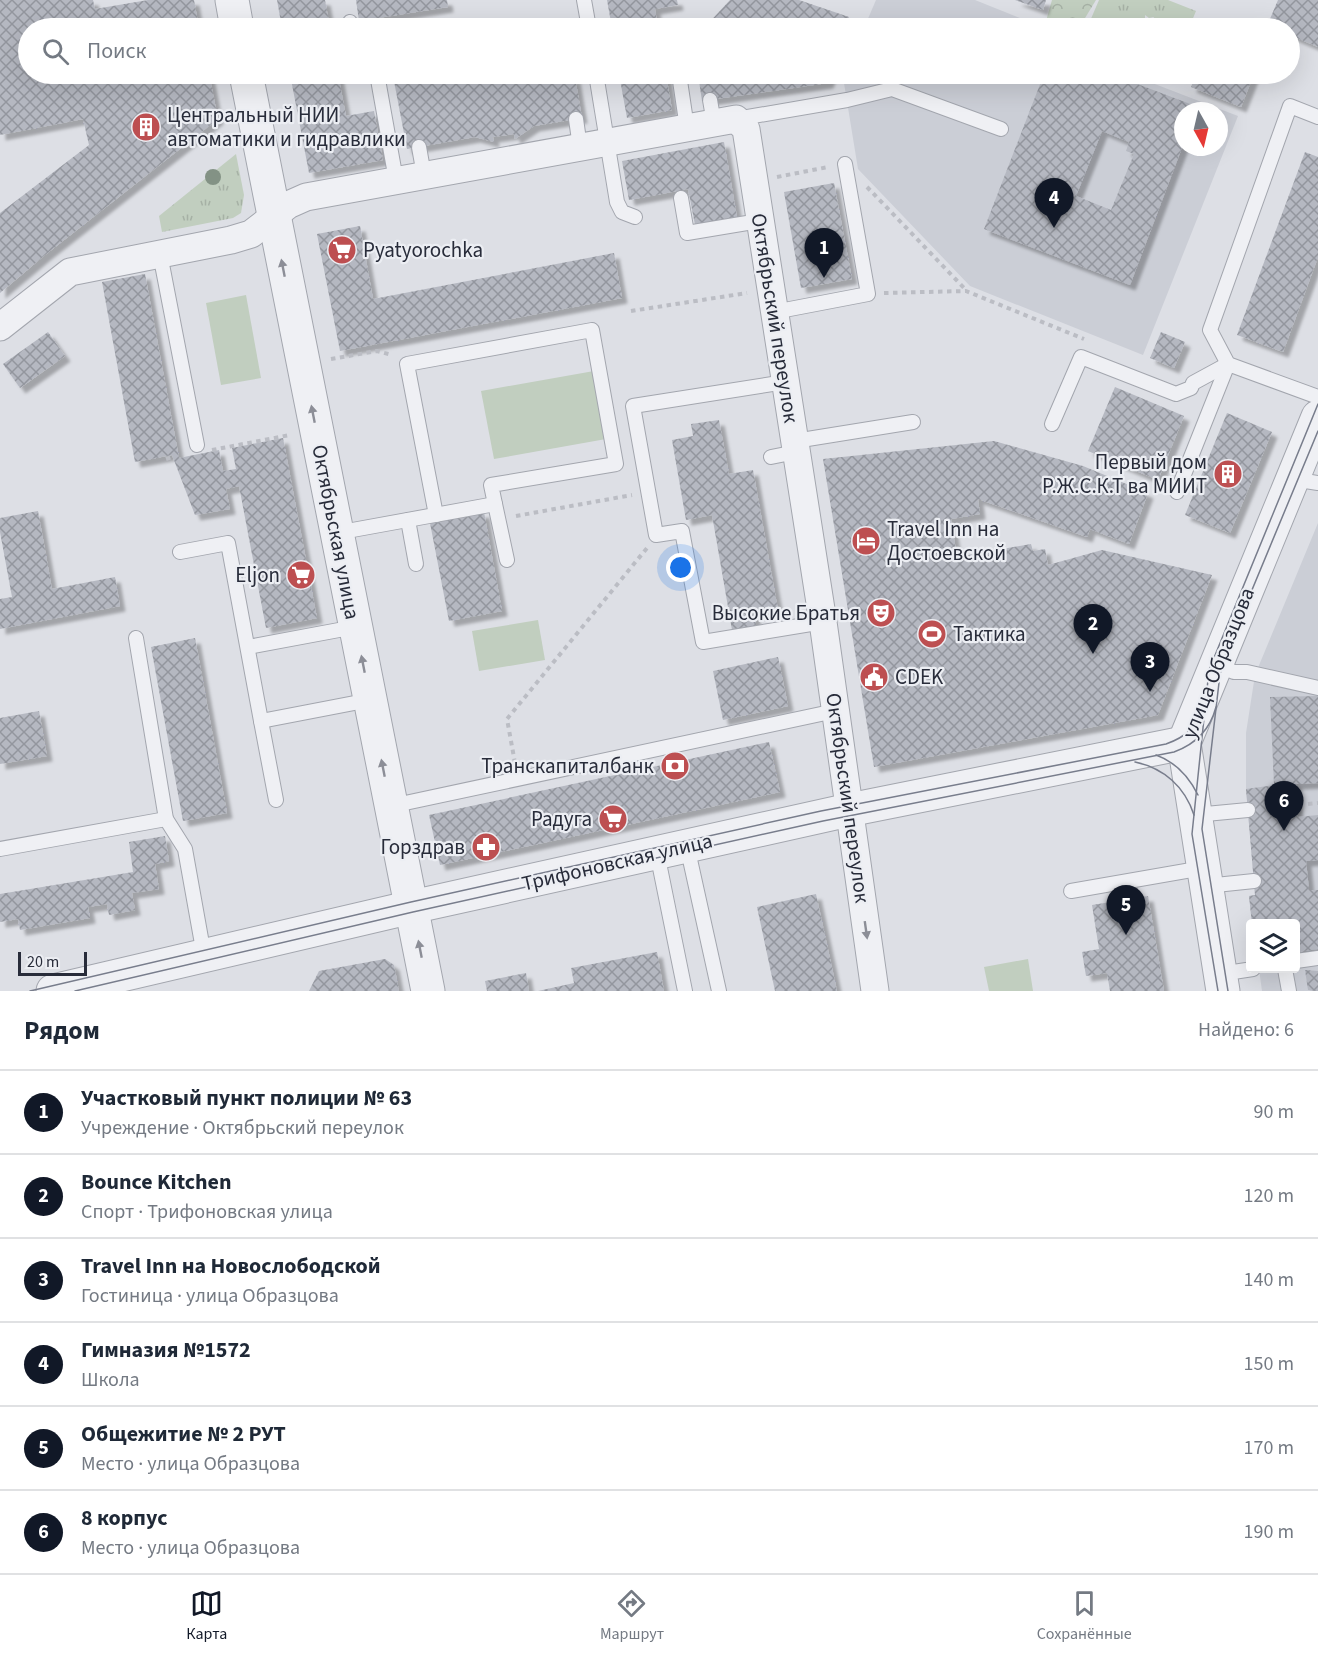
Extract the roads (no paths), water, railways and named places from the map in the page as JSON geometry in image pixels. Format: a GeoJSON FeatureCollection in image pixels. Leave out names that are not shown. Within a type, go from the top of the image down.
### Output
{"type":"FeatureCollection","features":[{"type":"Feature","properties":{"kind":"street"},"geometry":{"type":"LineString","coordinates":[[232,0],[235,18]]}},
{"type":"Feature","properties":{"kind":"street","name":"Октябрьская улица"},"geometry":{"type":"LineString","coordinates":[[248,84],[428,991]]}},
{"type":"Feature","properties":{"kind":"street"},"geometry":{"type":"LineString","coordinates":[[0,327],[70,272],[251,234],[288,205],[306,197],[687,128],[720,114]]}},
{"type":"Feature","properties":{"kind":"street","name":"Октябрьский переулок"},"geometry":{"type":"LineString","coordinates":[[720,114],[746,129],[785,381],[787,450],[823,622],[875,991]]}},
{"type":"Feature","properties":{"kind":"street","name":"улица Образцова"},"geometry":{"type":"LineString","coordinates":[[1221,982],[1184,743],[1216,665],[1305,481],[1318,417]]}},
{"type":"Feature","properties":{"kind":"street","name":"Трифоновская улица"},"geometry":{"type":"LineString","coordinates":[[53,991],[412,907],[849,810],[1184,743]]}},
{"type":"Feature","properties":{"kind":"lane"},"geometry":{"type":"LineString","coordinates":[[584,0],[587,18]]}},
{"type":"Feature","properties":{"kind":"lane"},"geometry":{"type":"LineString","coordinates":[[379,84],[396,180]]}},
{"type":"Feature","properties":{"kind":"lane"},"geometry":{"type":"LineString","coordinates":[[598,84],[617,202],[622,212],[635,217]]}},
{"type":"Feature","properties":{"kind":"lane"},"geometry":{"type":"LineString","coordinates":[[680,84],[687,128]]}},
{"type":"Feature","properties":{"kind":"lane"},"geometry":{"type":"LineString","coordinates":[[720,114],[847,100],[892,89],[1001,129]]}},
{"type":"Feature","properties":{"kind":"lane"},"geometry":{"type":"LineString","coordinates":[[1318,117],[1290,106],[1209,330],[1228,364],[1318,397]]}},
{"type":"Feature","properties":{"kind":"lane"},"geometry":{"type":"LineString","coordinates":[[576,118],[580,147]]}},
{"type":"Feature","properties":{"kind":"lane"},"geometry":{"type":"LineString","coordinates":[[419,147],[424,175]]}},
{"type":"Feature","properties":{"kind":"lane"},"geometry":{"type":"LineString","coordinates":[[774,312],[868,294],[845,164]]}},
{"type":"Feature","properties":{"kind":"lane"},"geometry":{"type":"LineString","coordinates":[[681,198],[687,233],[759,221]]}},
{"type":"Feature","properties":{"kind":"lane"},"geometry":{"type":"LineString","coordinates":[[160,254],[199,448]]}},
{"type":"Feature","properties":{"kind":"lane"},"geometry":{"type":"LineString","coordinates":[[436,515],[407,364],[592,330],[616,464],[491,485],[507,560]]}},
{"type":"Feature","properties":{"kind":"lane"},"geometry":{"type":"LineString","coordinates":[[1052,424],[1081,357],[1176,394],[1191,388],[1193,383],[1228,364]]}},
{"type":"Feature","properties":{"kind":"lane"},"geometry":{"type":"LineString","coordinates":[[1177,492],[1228,364]]}},
{"type":"Feature","properties":{"kind":"lane"},"geometry":{"type":"LineString","coordinates":[[785,381],[633,406],[657,535],[682,531],[703,642],[823,622]]}},
{"type":"Feature","properties":{"kind":"lane"},"geometry":{"type":"LineString","coordinates":[[787,450],[913,422]]}},
{"type":"Feature","properties":{"kind":"lane"},"geometry":{"type":"LineString","coordinates":[[336,533],[495,504]]}},
{"type":"Feature","properties":{"kind":"lane"},"geometry":{"type":"LineString","coordinates":[[408,520],[416,564]]}},
{"type":"Feature","properties":{"kind":"lane"},"geometry":{"type":"LineString","coordinates":[[180,552],[228,543],[276,800]]}},
{"type":"Feature","properties":{"kind":"lane"},"geometry":{"type":"LineString","coordinates":[[248,647],[356,627]]}},
{"type":"Feature","properties":{"kind":"lane"},"geometry":{"type":"LineString","coordinates":[[136,638],[166,819],[185,849],[204,956]]}},
{"type":"Feature","properties":{"kind":"lane"},"geometry":{"type":"LineString","coordinates":[[1216,665],[1234,672],[1247,672],[1318,688]]}},
{"type":"Feature","properties":{"kind":"lane"},"geometry":{"type":"LineString","coordinates":[[261,721],[370,700]]}},
{"type":"Feature","properties":{"kind":"lane"},"geometry":{"type":"LineString","coordinates":[[391,806],[835,711]]}},
{"type":"Feature","properties":{"kind":"lane"},"geometry":{"type":"LineString","coordinates":[[1195,815],[1248,810]]}},
{"type":"Feature","properties":{"kind":"lane"},"geometry":{"type":"LineString","coordinates":[[0,849],[166,819]]}},
{"type":"Feature","properties":{"kind":"lane"},"geometry":{"type":"LineString","coordinates":[[672,849],[686,991]]}},
{"type":"Feature","properties":{"kind":"lane"},"geometry":{"type":"LineString","coordinates":[[672,849],[719,991]]}},
{"type":"Feature","properties":{"kind":"lane"},"geometry":{"type":"LineString","coordinates":[[1071,891],[1205,877],[1254,881]]}},
{"type":"Feature","properties":{"kind":"lane"},"geometry":{"type":"LineString","coordinates":[[1300,961],[1318,958]]}},
{"type":"Feature","properties":{"kind":"lane"},"geometry":{"type":"LineString","coordinates":[[1221,982],[1246,972]]}},
{"type":"Feature","properties":{"kind":"lane"},"geometry":{"type":"LineString","coordinates":[[1286,973],[1288,991]]}},
{"type":"Feature","properties":{"kind":"tram line"},"geometry":{"type":"LineString","coordinates":[[1218,991],[1192,834],[1209,670],[1318,404]]}},
{"type":"Feature","properties":{"kind":"tram line"},"geometry":{"type":"LineString","coordinates":[[1228,991],[1202,829],[1220,674],[1227,650],[1318,431]]}},
{"type":"Feature","properties":{"kind":"tram line"},"geometry":{"type":"LineString","coordinates":[[30,991],[411,902],[821,811],[1166,744],[1180,738],[1190,730],[1206,706]]}},
{"type":"Feature","properties":{"kind":"tram line"},"geometry":{"type":"LineString","coordinates":[[75,991],[413,912],[823,821],[1174,752],[1189,745],[1201,735],[1210,723],[1216,707]]}},
{"type":"Feature","properties":{"kind":"tram line"},"geometry":{"type":"LineString","coordinates":[[1156,755],[1181,771],[1198,795]]}},
{"type":"Feature","properties":{"kind":"tram line"},"geometry":{"type":"LineString","coordinates":[[1135,762],[1155,769],[1172,780],[1185,796],[1194,815]]}},
{"type":"Feature","properties":{"kind":"place","name":"Центральный НИИ автоматики и гидравлики"},"geometry":{"type":"Point","coordinates":[146,127]}},
{"type":"Feature","properties":{"kind":"place","name":"Гимназия №1572"},"geometry":{"type":"Point","coordinates":[1054,228]}},
{"type":"Feature","properties":{"kind":"place","name":"Pyatyorochka"},"geometry":{"type":"Point","coordinates":[342,250]}},
{"type":"Feature","properties":{"kind":"place","name":"Участковый пункт полиции № 63"},"geometry":{"type":"Point","coordinates":[824,278]}},
{"type":"Feature","properties":{"kind":"place","name":"Первый дом Р.Ж.С.К.Т ва МИИТ"},"geometry":{"type":"Point","coordinates":[1228,474]}},
{"type":"Feature","properties":{"kind":"place","name":"Travel Inn на Достоевской"},"geometry":{"type":"Point","coordinates":[866,541]}},
{"type":"Feature","properties":{"kind":"place","name":"Eljon"},"geometry":{"type":"Point","coordinates":[301,575]}},
{"type":"Feature","properties":{"kind":"place","name":"Высокие Братья"},"geometry":{"type":"Point","coordinates":[881,613]}},
{"type":"Feature","properties":{"kind":"place","name":"Тактика"},"geometry":{"type":"Point","coordinates":[932,634]}},
{"type":"Feature","properties":{"kind":"place","name":"Bounce Kitchen"},"geometry":{"type":"Point","coordinates":[1093,654]}},
{"type":"Feature","properties":{"kind":"place","name":"CDEK"},"geometry":{"type":"Point","coordinates":[874,677]}},
{"type":"Feature","properties":{"kind":"place","name":"Travel Inn на Новослободской"},"geometry":{"type":"Point","coordinates":[1150,692]}},
{"type":"Feature","properties":{"kind":"place","name":"Транскапиталбанк"},"geometry":{"type":"Point","coordinates":[675,766]}},
{"type":"Feature","properties":{"kind":"place","name":"Радуга"},"geometry":{"type":"Point","coordinates":[613,819]}},
{"type":"Feature","properties":{"kind":"place","name":"8 корпус"},"geometry":{"type":"Point","coordinates":[1284,831]}},
{"type":"Feature","properties":{"kind":"place","name":"Горздрав"},"geometry":{"type":"Point","coordinates":[486,847]}},
{"type":"Feature","properties":{"kind":"place","name":"Общежитие № 2 РУТ"},"geometry":{"type":"Point","coordinates":[1126,935]}}]}
